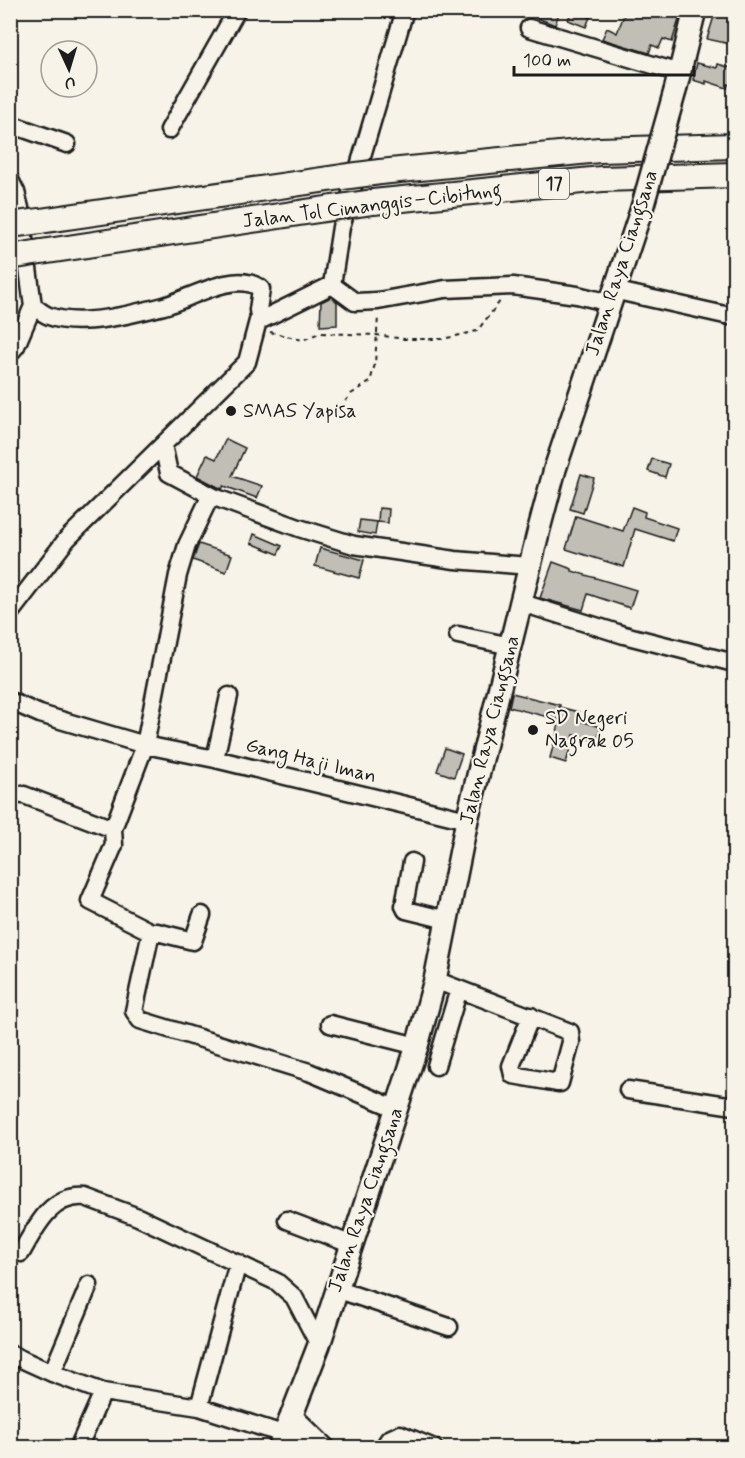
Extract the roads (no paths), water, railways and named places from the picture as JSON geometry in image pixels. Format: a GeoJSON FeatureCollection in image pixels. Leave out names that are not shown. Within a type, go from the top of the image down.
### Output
{"type":"FeatureCollection","features":[{"type":"Feature","properties":{"kind":"highway","name":"Jalan Tol Cimanggis–Cibitung"},"geometry":{"type":"LineString","coordinates":[[10,225],[380,171],[599,150],[735,146]]}},
{"type":"Feature","properties":{"kind":"highway","name":"Jalan Tol Cimanggis–Cibitung"},"geometry":{"type":"LineString","coordinates":[[10,257],[373,202],[602,179],[735,175]]}},
{"type":"Feature","properties":{"kind":"main road","name":"Jalan Raya Ciangsana"},"geometry":{"type":"LineString","coordinates":[[285,1430],[319,1345],[350,1244],[417,1046],[435,980],[467,820],[555,470],[642,208],[695,10]]}},
{"type":"Feature","properties":{"kind":"street"},"geometry":{"type":"LineString","coordinates":[[169,130],[237,10]]}},
{"type":"Feature","properties":{"kind":"street"},"geometry":{"type":"LineString","coordinates":[[332,285],[341,227],[405,10]]}},
{"type":"Feature","properties":{"kind":"street"},"geometry":{"type":"LineString","coordinates":[[529,28],[677,82]]}},
{"type":"Feature","properties":{"kind":"street"},"geometry":{"type":"LineString","coordinates":[[10,124],[67,144]]}},
{"type":"Feature","properties":{"kind":"street"},"geometry":{"type":"LineString","coordinates":[[10,180],[20,208],[33,306],[16,346],[10,353]]}},
{"type":"Feature","properties":{"kind":"street"},"geometry":{"type":"LineString","coordinates":[[10,613],[68,539],[247,362],[257,323],[261,289],[241,281],[225,284],[165,305],[85,320],[49,316],[33,306]]}},
{"type":"Feature","properties":{"kind":"street"},"geometry":{"type":"LineString","coordinates":[[332,285],[355,302],[378,301],[445,289],[513,286],[577,295],[612,297],[735,316]]}},
{"type":"Feature","properties":{"kind":"street"},"geometry":{"type":"LineString","coordinates":[[257,323],[332,285]]}},
{"type":"Feature","properties":{"kind":"street"},"geometry":{"type":"LineString","coordinates":[[163,445],[169,473],[214,496],[299,528],[354,545],[455,560],[530,566]]}},
{"type":"Feature","properties":{"kind":"street"},"geometry":{"type":"LineString","coordinates":[[202,915],[193,941],[151,932],[90,901],[114,845],[113,830],[145,746],[178,575],[187,545],[209,499],[214,496]]}},
{"type":"Feature","properties":{"kind":"street"},"geometry":{"type":"LineString","coordinates":[[522,603],[624,635],[735,663]]}},
{"type":"Feature","properties":{"kind":"street"},"geometry":{"type":"LineString","coordinates":[[458,635],[511,646]]}},
{"type":"Feature","properties":{"kind":"street"},"geometry":{"type":"LineString","coordinates":[[215,759],[229,696]]}},
{"type":"Feature","properties":{"kind":"street","name":"Gang Haji Iman"},"geometry":{"type":"LineString","coordinates":[[10,701],[40,714],[145,746],[215,759],[467,820]]}},
{"type":"Feature","properties":{"kind":"street"},"geometry":{"type":"LineString","coordinates":[[10,794],[24,795],[113,830]]}},
{"type":"Feature","properties":{"kind":"street"},"geometry":{"type":"LineString","coordinates":[[412,862],[404,906],[406,910],[447,920]]}},
{"type":"Feature","properties":{"kind":"street"},"geometry":{"type":"LineString","coordinates":[[151,932],[134,1011],[140,1020],[309,1072],[397,1109]]}},
{"type":"Feature","properties":{"kind":"street"},"geometry":{"type":"LineString","coordinates":[[435,980],[531,1016]]}},
{"type":"Feature","properties":{"kind":"street"},"geometry":{"type":"LineString","coordinates":[[436,1066],[459,988]]}},
{"type":"Feature","properties":{"kind":"street"},"geometry":{"type":"LineString","coordinates":[[330,1024],[417,1046]]}},
{"type":"Feature","properties":{"kind":"street"},"geometry":{"type":"LineString","coordinates":[[628,1090],[735,1106]]}},
{"type":"Feature","properties":{"kind":"street"},"geometry":{"type":"LineString","coordinates":[[21,1253],[40,1219],[50,1209],[77,1196],[86,1197],[138,1217],[277,1282],[294,1297],[319,1345]]}},
{"type":"Feature","properties":{"kind":"street"},"geometry":{"type":"LineString","coordinates":[[287,1220],[350,1244]]}},
{"type":"Feature","properties":{"kind":"street"},"geometry":{"type":"LineString","coordinates":[[199,1407],[238,1263]]}},
{"type":"Feature","properties":{"kind":"street"},"geometry":{"type":"LineString","coordinates":[[52,1373],[89,1285]]}},
{"type":"Feature","properties":{"kind":"street"},"geometry":{"type":"LineString","coordinates":[[336,1289],[449,1327]]}},
{"type":"Feature","properties":{"kind":"street"},"geometry":{"type":"LineString","coordinates":[[10,1354],[103,1392],[199,1407],[285,1430],[327,1448]]}},
{"type":"Feature","properties":{"kind":"street"},"geometry":{"type":"LineString","coordinates":[[78,1448],[103,1392]]}},
{"type":"Feature","properties":{"kind":"street"},"geometry":{"type":"LineString","coordinates":[[285,1430],[305,1448]]}},
{"type":"Feature","properties":{"kind":"street"},"geometry":{"type":"LineString","coordinates":[[383,1448],[389,1438],[400,1434],[434,1448]]}},
{"type":"Feature","properties":{"kind":"place","name":"SMAS Yapisa"},"geometry":{"type":"Point","coordinates":[231,411]}},
{"type":"Feature","properties":{"kind":"place","name":"SD Negeri Nagrak 05"},"geometry":{"type":"Point","coordinates":[533,730]}}]}
